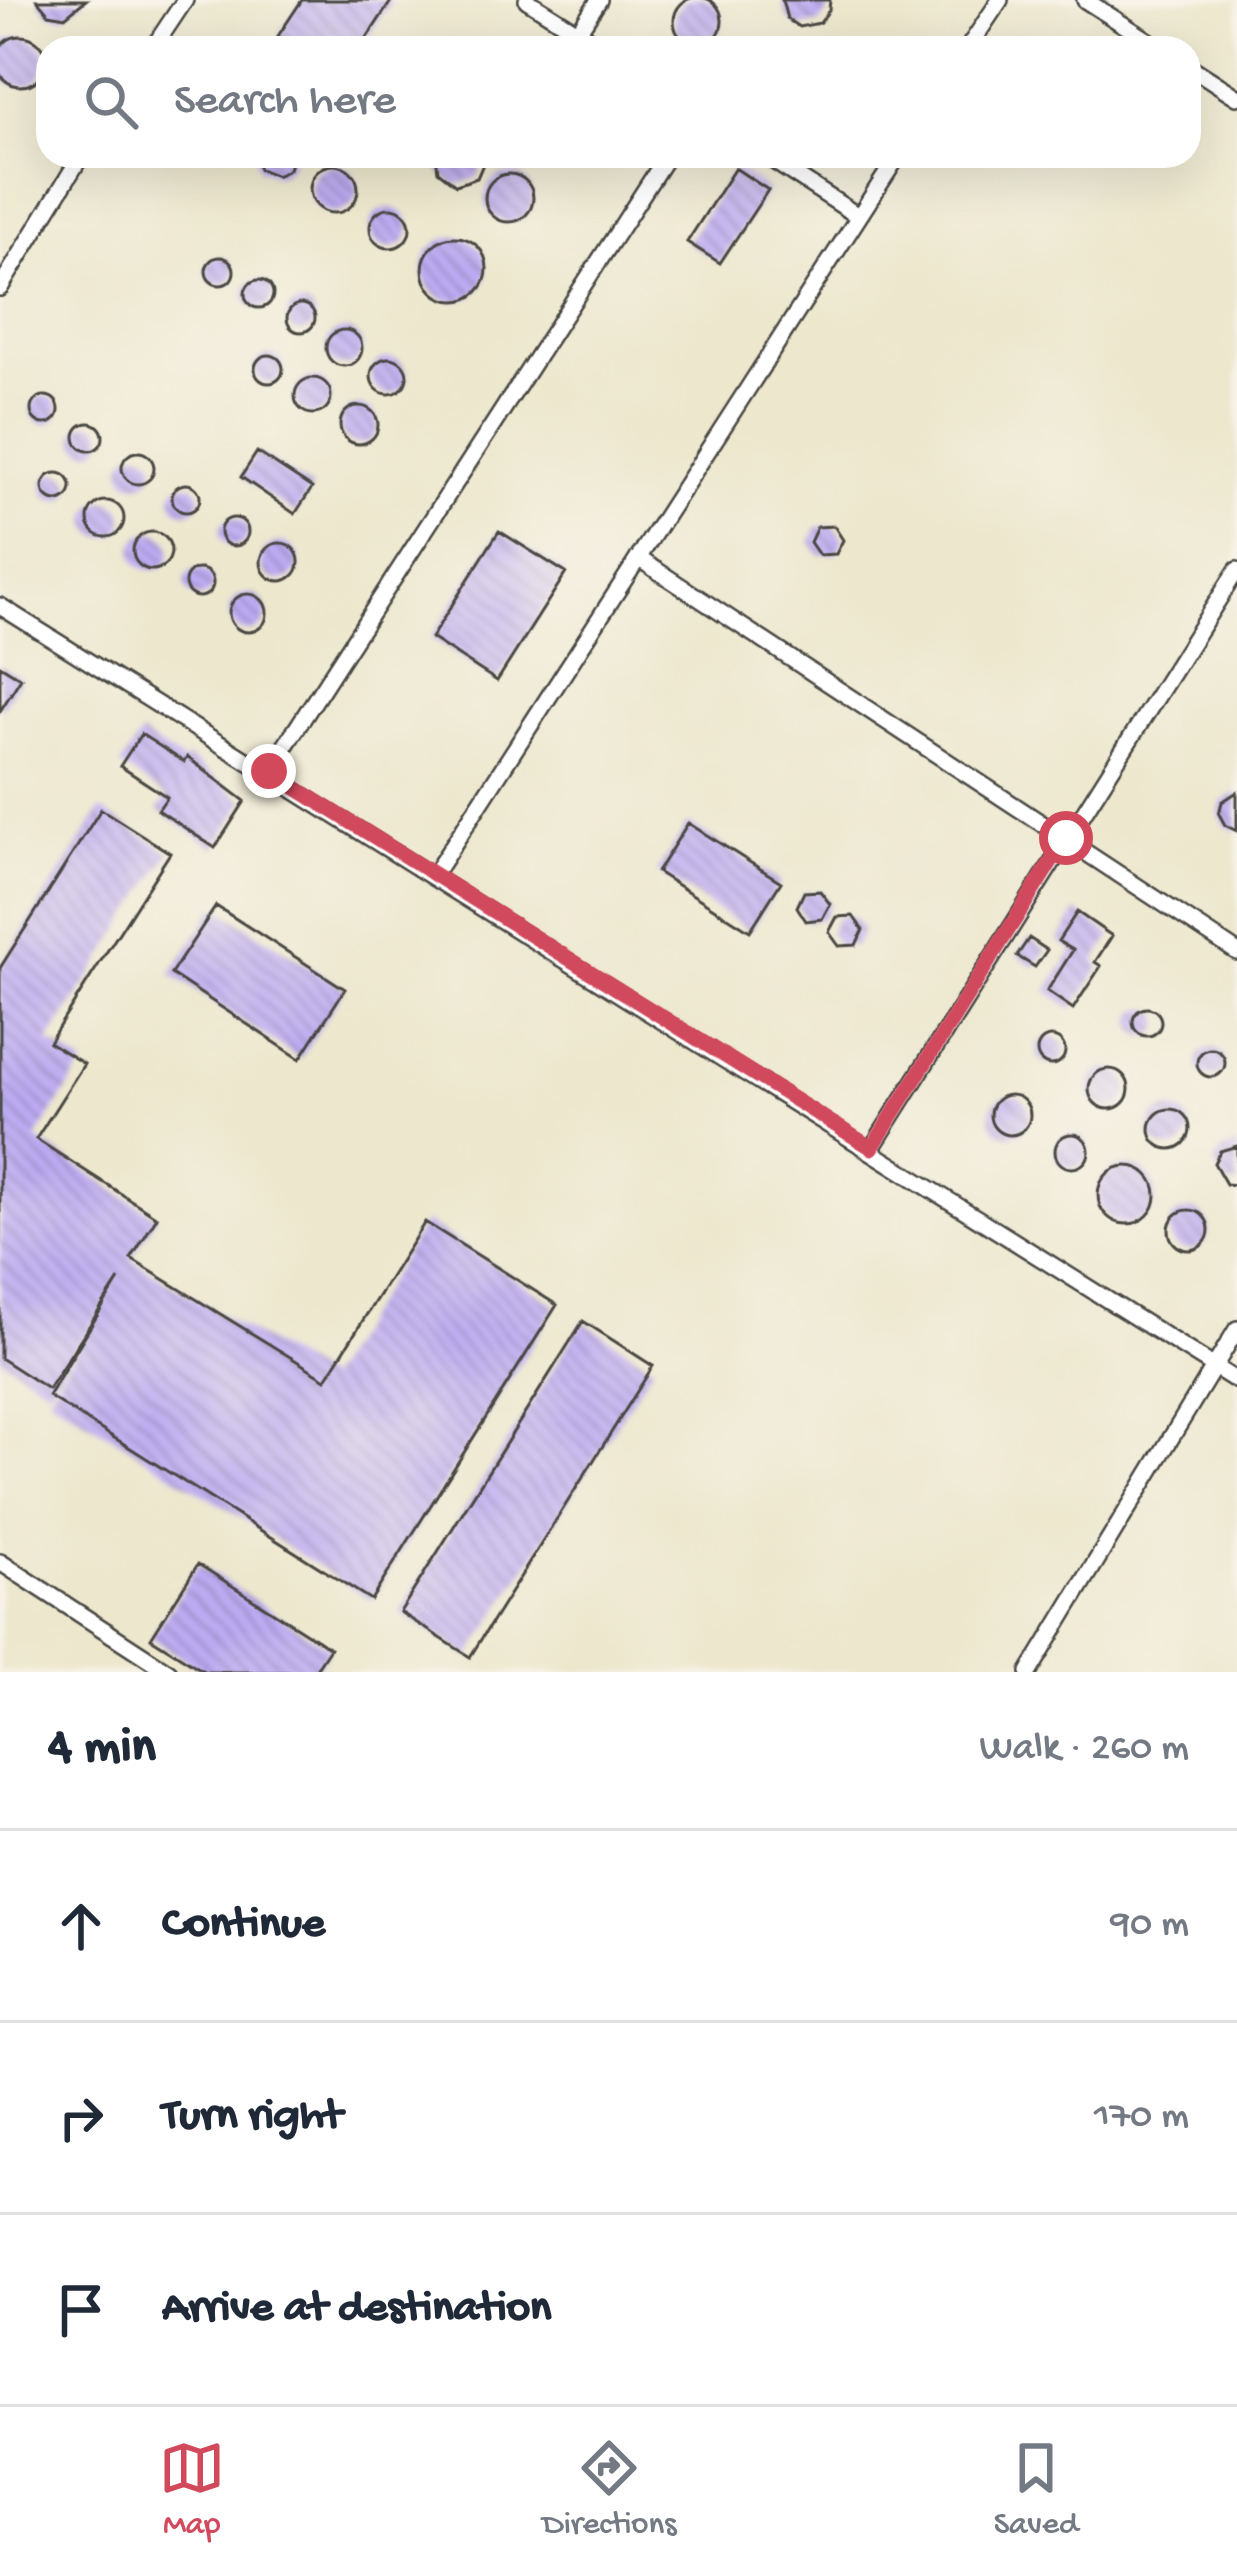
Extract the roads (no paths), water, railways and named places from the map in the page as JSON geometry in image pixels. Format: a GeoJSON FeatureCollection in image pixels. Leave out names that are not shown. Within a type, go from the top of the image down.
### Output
{"type":"FeatureCollection","features":[{"type":"Feature","properties":{"kind":"lane"},"geometry":{"type":"LineString","coordinates":[[161,36],[185,0]]}},
{"type":"Feature","properties":{"kind":"lane"},"geometry":{"type":"LineString","coordinates":[[527,0],[584,36]]}},
{"type":"Feature","properties":{"kind":"lane"},"geometry":{"type":"LineString","coordinates":[[578,32],[598,0]]}},
{"type":"Feature","properties":{"kind":"lane"},"geometry":{"type":"LineString","coordinates":[[976,36],[1000,0]]}},
{"type":"Feature","properties":{"kind":"lane"},"geometry":{"type":"LineString","coordinates":[[1085,0],[1141,36]]}},
{"type":"Feature","properties":{"kind":"lane"},"geometry":{"type":"LineString","coordinates":[[1201,74],[1237,97]]}},
{"type":"Feature","properties":{"kind":"lane"},"geometry":{"type":"LineString","coordinates":[[0,288],[74,168]]}},
{"type":"Feature","properties":{"kind":"lane"},"geometry":{"type":"LineString","coordinates":[[269,771],[659,168]]}},
{"type":"Feature","properties":{"kind":"lane"},"geometry":{"type":"LineString","coordinates":[[784,168],[858,216]]}},
{"type":"Feature","properties":{"kind":"lane"},"geometry":{"type":"LineString","coordinates":[[433,875],[890,168]]}},
{"type":"Feature","properties":{"kind":"lane"},"geometry":{"type":"LineString","coordinates":[[638,558],[1237,952]]}},
{"type":"Feature","properties":{"kind":"lane"},"geometry":{"type":"LineString","coordinates":[[872,1148],[1237,570]]}},
{"type":"Feature","properties":{"kind":"lane"},"geometry":{"type":"LineString","coordinates":[[0,606],[872,1148],[1237,1381]]}},
{"type":"Feature","properties":{"kind":"lane"},"geometry":{"type":"LineString","coordinates":[[1029,1672],[1237,1329]]}},
{"type":"Feature","properties":{"kind":"lane"},"geometry":{"type":"LineString","coordinates":[[0,1562],[169,1672]]}}]}
